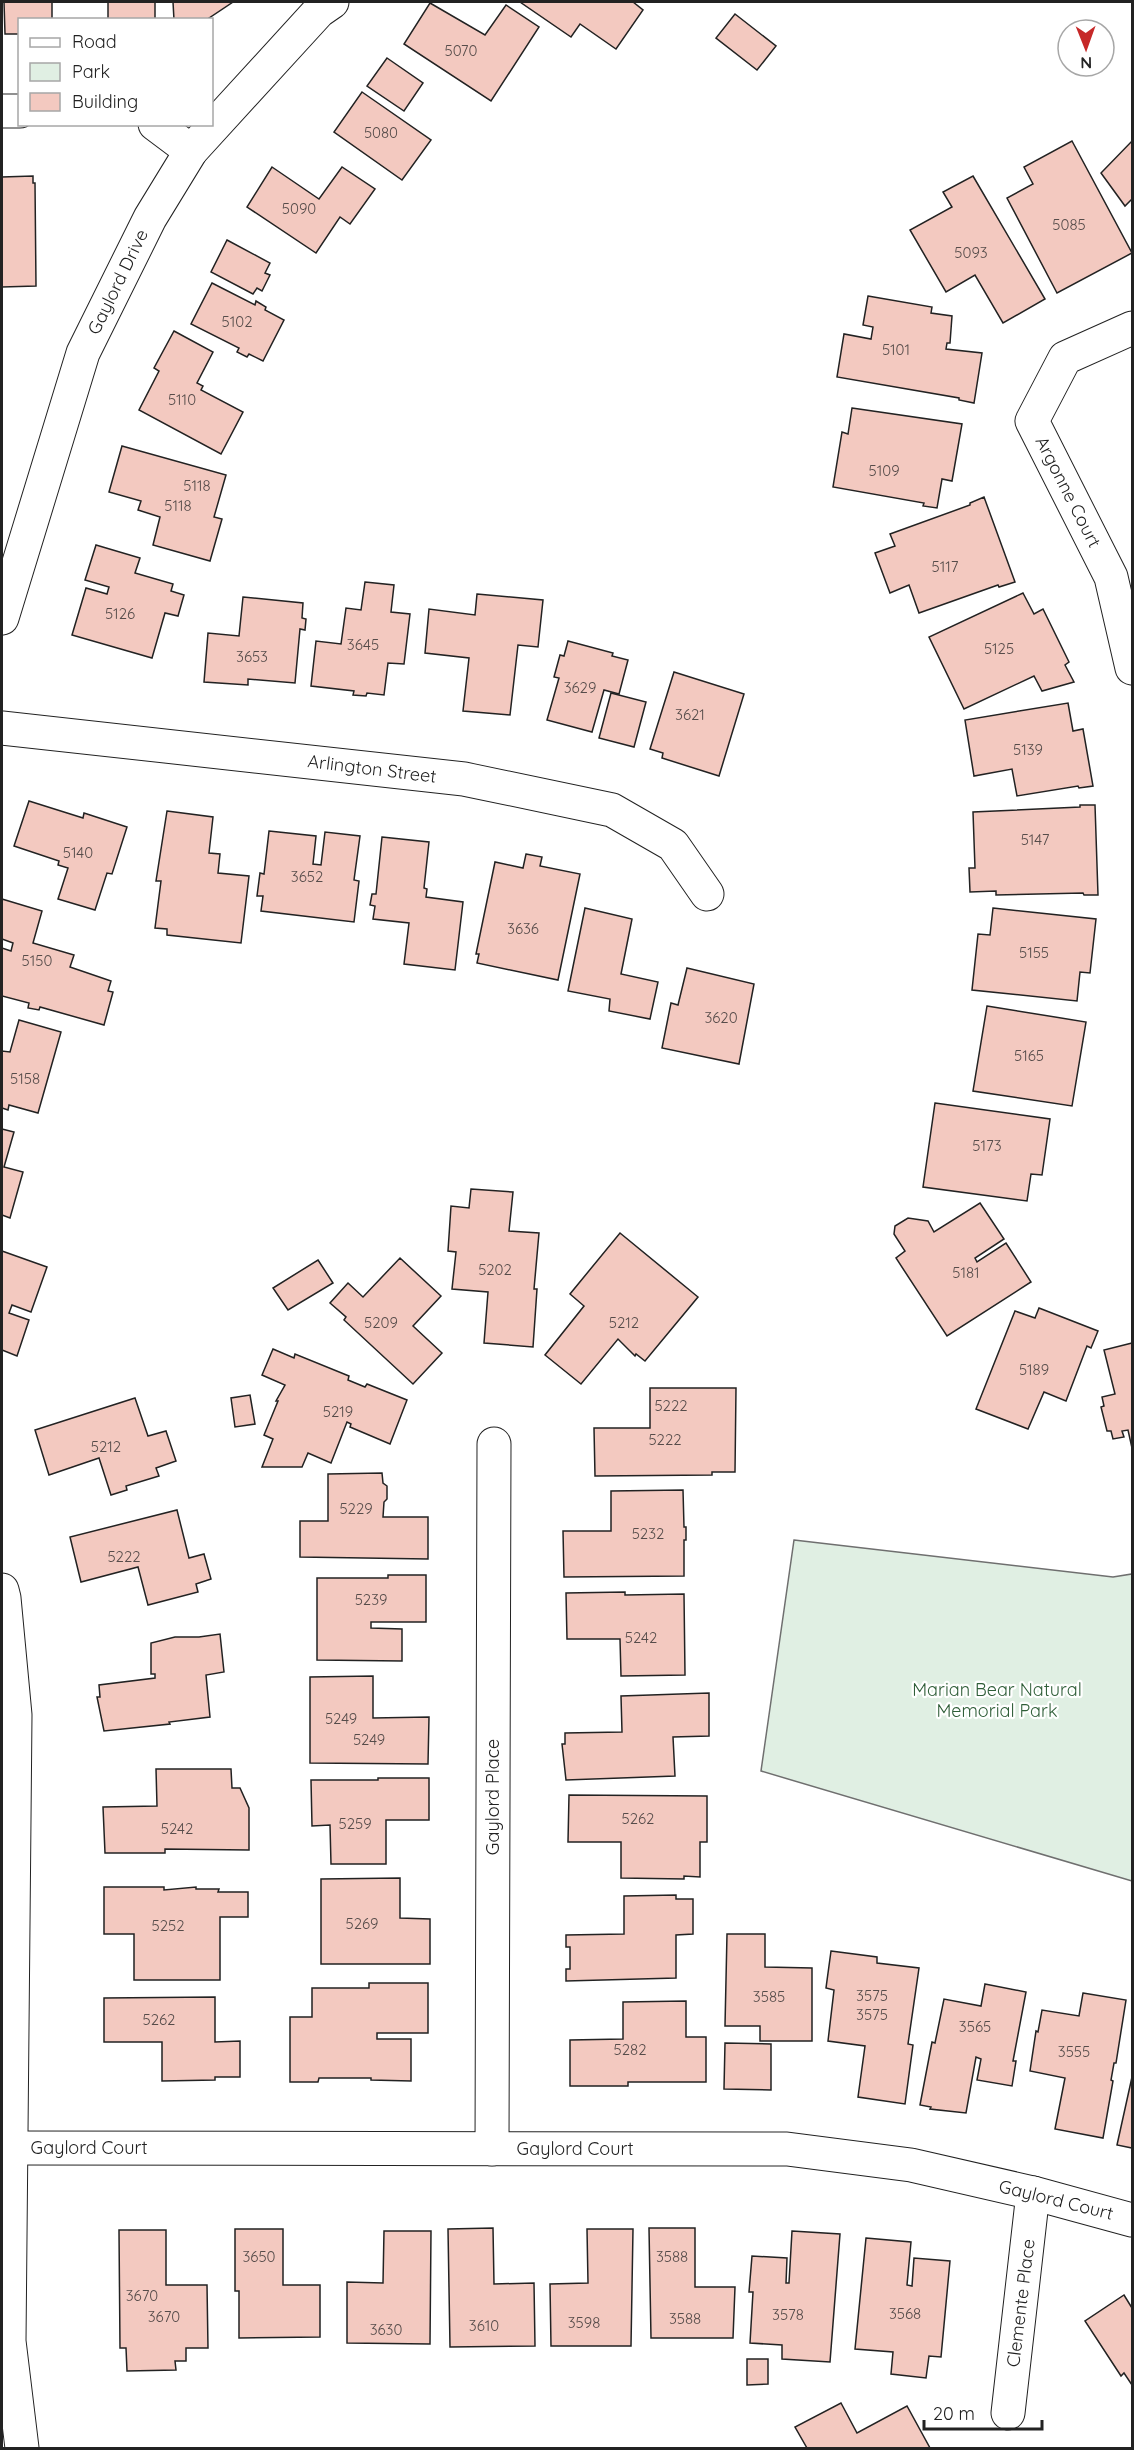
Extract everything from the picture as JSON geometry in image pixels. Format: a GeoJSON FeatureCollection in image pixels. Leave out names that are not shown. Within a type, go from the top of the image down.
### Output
{"type":"FeatureCollection","features":[{"type":"Feature","properties":{"kind":"street","name":"Gaylord Drive"},"geometry":{"type":"LineString","coordinates":[[2,618],[83,353],[150,218],[190,151],[319,11],[332,2]]}},
{"type":"Feature","properties":{"kind":"street"},"geometry":{"type":"LineString","coordinates":[[2,111],[18,111]]}},
{"type":"Feature","properties":{"kind":"street"},"geometry":{"type":"LineString","coordinates":[[158,126],[190,151]]}},
{"type":"Feature","properties":{"kind":"street","name":"Argonne Court"},"geometry":{"type":"LineString","coordinates":[[1132,328],[1065,358],[1032,421],[1111,577],[1132,668]]}},
{"type":"Feature","properties":{"kind":"street","name":"Arlington Street"},"geometry":{"type":"LineString","coordinates":[[2,728],[464,779],[612,810],[673,845],[707,894]]}},
{"type":"Feature","properties":{"kind":"street","name":"Gaylord Place"},"geometry":{"type":"LineString","coordinates":[[492,2149],[494,1444]]}},
{"type":"Feature","properties":{"kind":"street"},"geometry":{"type":"LineString","coordinates":[[2,1590],[15,1715],[9,2340],[22,2448]]}},
{"type":"Feature","properties":{"kind":"street","name":"Gaylord Court"},"geometry":{"type":"LineString","coordinates":[[10,2148],[787,2149],[911,2165],[1034,2193],[1132,2220]]}},
{"type":"Feature","properties":{"kind":"street","name":"Clemente Place"},"geometry":{"type":"LineString","coordinates":[[1008,2413],[1034,2193]]}},
{"type":"Feature","properties":{"kind":"green space","name":"Marian Bear Natural Memorial Park"},"geometry":{"type":"Polygon","coordinates":[[[794,1540],[1113,1577],[1132,1574],[1132,1881],[761,1771],[794,1540]]]}},
{"type":"Feature","properties":{"kind":"building"},"geometry":{"type":"Polygon","coordinates":[[[4,2],[52,2],[52,18],[18,18],[18,34],[5,34],[4,2]]]}},
{"type":"Feature","properties":{"kind":"building"},"geometry":{"type":"Polygon","coordinates":[[[108,2],[155,2],[155,18],[108,18],[108,2]]]}},
{"type":"Feature","properties":{"kind":"building"},"geometry":{"type":"Polygon","coordinates":[[[173,2],[233,2],[209,18],[174,18],[173,2]]]}},
{"type":"Feature","properties":{"kind":"building"},"geometry":{"type":"Polygon","coordinates":[[[520,2],[633,2],[643,10],[616,49],[580,24],[571,37],[520,2]]]}},
{"type":"Feature","properties":{"kind":"building"},"geometry":{"type":"Polygon","coordinates":[[[430,3],[485,35],[506,5],[539,27],[491,101],[404,44],[430,3]]]}},
{"type":"Feature","properties":{"kind":"building"},"geometry":{"type":"Polygon","coordinates":[[[735,14],[776,46],[757,70],[716,38],[735,14]]]}},
{"type":"Feature","properties":{"kind":"building"},"geometry":{"type":"Polygon","coordinates":[[[387,58],[423,83],[404,111],[367,86],[387,58]]]}},
{"type":"Feature","properties":{"kind":"building"},"geometry":{"type":"Polygon","coordinates":[[[362,92],[431,140],[402,180],[334,132],[362,92]]]}},
{"type":"Feature","properties":{"kind":"building"},"geometry":{"type":"Polygon","coordinates":[[[1072,141],[1132,253],[1057,293],[1007,198],[1033,184],[1024,167],[1072,141]]]}},
{"type":"Feature","properties":{"kind":"building"},"geometry":{"type":"Polygon","coordinates":[[[1132,141],[1132,199],[1125,206],[1101,173],[1132,141]]]}},
{"type":"Feature","properties":{"kind":"building"},"geometry":{"type":"Polygon","coordinates":[[[272,167],[319,199],[342,167],[375,189],[350,224],[340,217],[316,253],[247,207],[272,167]]]}},
{"type":"Feature","properties":{"kind":"building"},"geometry":{"type":"Polygon","coordinates":[[[33,176],[33,183],[35,183],[36,286],[2,287],[2,177],[33,176]]]}},
{"type":"Feature","properties":{"kind":"building"},"geometry":{"type":"Polygon","coordinates":[[[973,176],[1045,299],[1003,323],[975,275],[946,292],[910,230],[952,207],[943,192],[973,176]]]}},
{"type":"Feature","properties":{"kind":"building"},"geometry":{"type":"Polygon","coordinates":[[[227,240],[270,263],[265,273],[270,275],[262,291],[257,288],[253,294],[211,272],[227,240]]]}},
{"type":"Feature","properties":{"kind":"building"},"geometry":{"type":"Polygon","coordinates":[[[212,283],[255,305],[256,301],[266,307],[265,310],[284,320],[263,361],[249,354],[247,357],[237,352],[239,348],[191,324],[212,283]]]}},
{"type":"Feature","properties":{"kind":"building"},"geometry":{"type":"Polygon","coordinates":[[[868,296],[932,307],[931,313],[952,316],[950,343],[947,343],[946,349],[982,353],[974,403],[959,400],[959,398],[837,377],[844,334],[871,339],[873,327],[863,325],[868,296]]]}},
{"type":"Feature","properties":{"kind":"building"},"geometry":{"type":"Polygon","coordinates":[[[174,331],[213,352],[197,383],[203,386],[201,390],[243,412],[221,454],[139,410],[159,371],[154,368],[174,331]]]}},
{"type":"Feature","properties":{"kind":"building"},"geometry":{"type":"Polygon","coordinates":[[[852,408],[962,424],[952,481],[942,479],[937,508],[923,506],[924,503],[833,487],[842,432],[848,434],[852,408]]]}},
{"type":"Feature","properties":{"kind":"building"},"geometry":{"type":"Polygon","coordinates":[[[122,446],[226,475],[214,517],[222,519],[210,561],[153,545],[160,517],[138,510],[141,501],[109,492],[122,446]]]}},
{"type":"Feature","properties":{"kind":"building"},"geometry":{"type":"Polygon","coordinates":[[[984,497],[1015,582],[999,587],[998,585],[919,613],[909,585],[890,593],[875,553],[895,546],[890,534],[970,505],[984,497]]]}},
{"type":"Feature","properties":{"kind":"building"},"geometry":{"type":"Polygon","coordinates":[[[96,545],[140,558],[135,573],[173,584],[171,591],[184,595],[178,616],[165,613],[152,658],[72,635],[86,588],[107,594],[109,587],[85,580],[96,545]]]}},
{"type":"Feature","properties":{"kind":"building"},"geometry":{"type":"Polygon","coordinates":[[[365,582],[394,585],[391,612],[410,614],[404,664],[388,663],[384,695],[367,693],[366,696],[353,695],[354,691],[311,686],[316,641],[341,644],[346,608],[361,610],[365,582]]]}},
{"type":"Feature","properties":{"kind":"building"},"geometry":{"type":"Polygon","coordinates":[[[1023,593],[1034,614],[1043,609],[1069,662],[1065,665],[1074,682],[1042,691],[1034,676],[964,709],[929,637],[1023,593]]]}},
{"type":"Feature","properties":{"kind":"building"},"geometry":{"type":"Polygon","coordinates":[[[477,594],[543,600],[538,647],[518,645],[510,715],[463,711],[469,658],[425,653],[429,609],[475,615],[477,594]]]}},
{"type":"Feature","properties":{"kind":"building"},"geometry":{"type":"Polygon","coordinates":[[[243,597],[303,603],[302,618],[306,619],[305,630],[300,629],[295,683],[248,679],[248,685],[204,682],[208,633],[239,636],[243,597]]]}},
{"type":"Feature","properties":{"kind":"building"},"geometry":{"type":"Polygon","coordinates":[[[568,641],[613,653],[612,656],[628,660],[619,694],[604,690],[592,732],[547,720],[559,678],[554,677],[560,655],[564,656],[568,641]]]}},
{"type":"Feature","properties":{"kind":"building"},"geometry":{"type":"Polygon","coordinates":[[[674,672],[744,694],[719,776],[662,758],[663,753],[650,749],[674,672]]]}},
{"type":"Feature","properties":{"kind":"building"},"geometry":{"type":"Polygon","coordinates":[[[611,693],[646,702],[634,747],[599,738],[611,693]]]}},
{"type":"Feature","properties":{"kind":"building"},"geometry":{"type":"Polygon","coordinates":[[[1068,703],[1073,731],[1083,729],[1093,786],[1079,788],[1078,786],[1017,796],[1012,769],[974,776],[965,720],[1068,703]]]}},
{"type":"Feature","properties":{"kind":"building"},"geometry":{"type":"Polygon","coordinates":[[[29,801],[83,818],[84,813],[127,827],[112,874],[107,873],[95,910],[58,899],[68,868],[58,865],[59,861],[14,846],[29,801]]]}},
{"type":"Feature","properties":{"kind":"building"},"geometry":{"type":"Polygon","coordinates":[[[1080,805],[1095,805],[1098,895],[1084,895],[1083,893],[996,895],[996,891],[970,892],[969,868],[975,868],[973,812],[1080,807],[1080,805]]]}},
{"type":"Feature","properties":{"kind":"building"},"geometry":{"type":"Polygon","coordinates":[[[167,811],[213,817],[209,853],[220,854],[218,873],[249,876],[241,943],[167,935],[167,929],[155,928],[161,881],[156,881],[167,811]]]}},
{"type":"Feature","properties":{"kind":"building"},"geometry":{"type":"Polygon","coordinates":[[[269,831],[316,836],[313,864],[321,865],[325,832],[360,836],[354,880],[359,881],[354,922],[261,911],[263,896],[257,896],[260,873],[264,874],[269,831]]]}},
{"type":"Feature","properties":{"kind":"building"},"geometry":{"type":"Polygon","coordinates":[[[382,837],[429,842],[424,888],[427,889],[426,897],[463,902],[455,970],[404,964],[409,923],[373,919],[375,906],[370,905],[372,894],[376,894],[382,837]]]}},
{"type":"Feature","properties":{"kind":"building"},"geometry":{"type":"Polygon","coordinates":[[[526,854],[542,857],[540,866],[580,874],[558,980],[477,963],[479,954],[476,954],[495,862],[523,868],[526,854]]]}},
{"type":"Feature","properties":{"kind":"building"},"geometry":{"type":"Polygon","coordinates":[[[2,899],[42,911],[33,943],[74,955],[70,967],[111,981],[108,991],[113,992],[104,1025],[40,1007],[39,1010],[28,1008],[29,1003],[2,996],[2,948],[11,951],[13,943],[2,939],[2,899]]]}},
{"type":"Feature","properties":{"kind":"building"},"geometry":{"type":"Polygon","coordinates":[[[585,908],[632,919],[621,974],[658,982],[650,1019],[609,1011],[610,999],[568,991],[585,908]]]}},
{"type":"Feature","properties":{"kind":"building"},"geometry":{"type":"Polygon","coordinates":[[[993,908],[1096,919],[1090,973],[1080,972],[1077,1001],[972,990],[978,934],[990,935],[993,908]]]}},
{"type":"Feature","properties":{"kind":"building"},"geometry":{"type":"Polygon","coordinates":[[[687,968],[754,984],[739,1064],[662,1048],[671,1003],[678,1005],[687,968]]]}},
{"type":"Feature","properties":{"kind":"building"},"geometry":{"type":"Polygon","coordinates":[[[987,1006],[1086,1022],[1072,1106],[973,1091],[987,1006]]]}},
{"type":"Feature","properties":{"kind":"building"},"geometry":{"type":"Polygon","coordinates":[[[19,1020],[61,1032],[38,1113],[9,1105],[8,1110],[2,1108],[2,1051],[10,1052],[19,1020]]]}},
{"type":"Feature","properties":{"kind":"building"},"geometry":{"type":"Polygon","coordinates":[[[935,1103],[1050,1119],[1042,1175],[1031,1174],[1027,1201],[923,1187],[935,1103]]]}},
{"type":"Feature","properties":{"kind":"building"},"geometry":{"type":"Polygon","coordinates":[[[2,1129],[14,1132],[4,1167],[23,1172],[10,1218],[2,1215],[2,1129]]]}},
{"type":"Feature","properties":{"kind":"building"},"geometry":{"type":"Polygon","coordinates":[[[471,1189],[513,1192],[509,1231],[539,1233],[534,1289],[537,1289],[533,1347],[484,1343],[488,1292],[452,1289],[456,1252],[448,1251],[451,1206],[469,1208],[471,1189]]]}},
{"type":"Feature","properties":{"kind":"building"},"geometry":{"type":"Polygon","coordinates":[[[980,1203],[1004,1239],[975,1258],[977,1262],[1006,1243],[1031,1282],[947,1336],[896,1258],[905,1251],[894,1234],[895,1226],[908,1218],[928,1221],[934,1232],[980,1203]]]}},
{"type":"Feature","properties":{"kind":"building"},"geometry":{"type":"Polygon","coordinates":[[[620,1233],[698,1297],[645,1361],[636,1354],[635,1356],[618,1339],[581,1384],[545,1355],[584,1306],[570,1294],[620,1233]]]}},
{"type":"Feature","properties":{"kind":"building"},"geometry":{"type":"Polygon","coordinates":[[[2,1251],[47,1267],[31,1312],[12,1305],[9,1313],[29,1320],[17,1356],[2,1350],[2,1251]]]}},
{"type":"Feature","properties":{"kind":"building"},"geometry":{"type":"Polygon","coordinates":[[[400,1258],[441,1296],[413,1326],[442,1353],[413,1384],[344,1320],[346,1317],[330,1303],[348,1283],[363,1297],[400,1258]]]}},
{"type":"Feature","properties":{"kind":"building"},"geometry":{"type":"Polygon","coordinates":[[[318,1260],[333,1283],[288,1310],[273,1288],[318,1260]]]}},
{"type":"Feature","properties":{"kind":"building"},"geometry":{"type":"Polygon","coordinates":[[[1039,1308],[1098,1331],[1091,1348],[1087,1346],[1066,1401],[1044,1392],[1028,1429],[976,1409],[1015,1311],[1035,1318],[1039,1308]]]}},
{"type":"Feature","properties":{"kind":"building"},"geometry":{"type":"Polygon","coordinates":[[[1132,1343],[1132,1448],[1128,1430],[1122,1431],[1124,1437],[1113,1439],[1111,1431],[1107,1431],[1101,1407],[1104,1406],[1102,1397],[1115,1394],[1104,1350],[1132,1343]]]}},
{"type":"Feature","properties":{"kind":"building"},"geometry":{"type":"Polygon","coordinates":[[[273,1349],[294,1358],[295,1354],[349,1376],[348,1380],[365,1387],[367,1384],[407,1400],[390,1444],[350,1427],[351,1424],[347,1422],[331,1463],[308,1453],[302,1467],[262,1467],[273,1439],[264,1435],[278,1401],[276,1401],[285,1385],[262,1375],[273,1349]]]}},
{"type":"Feature","properties":{"kind":"building"},"geometry":{"type":"Polygon","coordinates":[[[650,1388],[736,1388],[735,1472],[712,1472],[712,1475],[595,1476],[594,1428],[650,1428],[650,1388]]]}},
{"type":"Feature","properties":{"kind":"building"},"geometry":{"type":"Polygon","coordinates":[[[250,1395],[255,1424],[235,1427],[231,1398],[250,1395]]]}},
{"type":"Feature","properties":{"kind":"building"},"geometry":{"type":"Polygon","coordinates":[[[135,1398],[148,1436],[166,1431],[176,1461],[156,1468],[159,1476],[126,1486],[127,1490],[111,1495],[99,1458],[49,1475],[35,1430],[135,1398]]]}},
{"type":"Feature","properties":{"kind":"building"},"geometry":{"type":"Polygon","coordinates":[[[382,1473],[383,1483],[387,1486],[383,1517],[428,1517],[428,1559],[300,1557],[300,1521],[328,1521],[328,1474],[382,1473]]]}},
{"type":"Feature","properties":{"kind":"building"},"geometry":{"type":"Polygon","coordinates":[[[683,1490],[684,1527],[686,1527],[684,1576],[564,1577],[563,1531],[611,1531],[611,1491],[683,1490]]]}},
{"type":"Feature","properties":{"kind":"building"},"geometry":{"type":"Polygon","coordinates":[[[177,1510],[189,1558],[204,1554],[211,1579],[196,1584],[198,1592],[148,1605],[138,1567],[81,1582],[70,1537],[177,1510]]]}},
{"type":"Feature","properties":{"kind":"building"},"geometry":{"type":"Polygon","coordinates":[[[388,1575],[426,1575],[426,1622],[371,1622],[371,1628],[402,1629],[402,1661],[317,1660],[317,1578],[388,1578],[388,1575]]]}},
{"type":"Feature","properties":{"kind":"building"},"geometry":{"type":"Polygon","coordinates":[[[625,1592],[625,1595],[684,1594],[685,1675],[621,1676],[620,1639],[567,1639],[566,1593],[625,1592]]]}},
{"type":"Feature","properties":{"kind":"building"},"geometry":{"type":"Polygon","coordinates":[[[220,1634],[224,1672],[206,1675],[210,1717],[104,1731],[97,1697],[100,1697],[99,1685],[155,1678],[155,1674],[151,1674],[151,1643],[175,1637],[220,1634]]]}},
{"type":"Feature","properties":{"kind":"building"},"geometry":{"type":"Polygon","coordinates":[[[373,1676],[373,1718],[429,1717],[428,1764],[310,1763],[310,1677],[373,1676]]]}},
{"type":"Feature","properties":{"kind":"building"},"geometry":{"type":"Polygon","coordinates":[[[709,1693],[709,1736],[673,1737],[675,1776],[566,1780],[562,1744],[565,1744],[565,1733],[622,1732],[621,1696],[709,1693]]]}},
{"type":"Feature","properties":{"kind":"building"},"geometry":{"type":"Polygon","coordinates":[[[156,1769],[231,1769],[232,1788],[240,1788],[249,1808],[249,1850],[165,1849],[165,1853],[105,1853],[103,1807],[157,1806],[156,1769]]]}},
{"type":"Feature","properties":{"kind":"building"},"geometry":{"type":"Polygon","coordinates":[[[378,1778],[429,1778],[429,1820],[386,1820],[386,1864],[331,1864],[330,1825],[312,1826],[311,1780],[378,1780],[378,1778]]]}},
{"type":"Feature","properties":{"kind":"building"},"geometry":{"type":"Polygon","coordinates":[[[569,1795],[707,1796],[707,1842],[700,1842],[700,1877],[621,1878],[621,1842],[568,1842],[569,1795]]]}},
{"type":"Feature","properties":{"kind":"building"},"geometry":{"type":"Polygon","coordinates":[[[400,1878],[400,1918],[430,1919],[430,1964],[321,1964],[321,1879],[400,1878]]]}},
{"type":"Feature","properties":{"kind":"building"},"geometry":{"type":"Polygon","coordinates":[[[104,1887],[164,1887],[164,1890],[196,1887],[196,1889],[219,1889],[218,1892],[248,1892],[248,1917],[220,1917],[220,1980],[134,1980],[134,1934],[104,1934],[104,1887]]]}},
{"type":"Feature","properties":{"kind":"building"},"geometry":{"type":"Polygon","coordinates":[[[676,1895],[676,1899],[693,1899],[693,1934],[676,1935],[676,1978],[566,1981],[566,1969],[570,1969],[570,1947],[566,1947],[566,1935],[624,1934],[624,1896],[676,1895]]]}},
{"type":"Feature","properties":{"kind":"building"},"geometry":{"type":"Polygon","coordinates":[[[727,1934],[765,1934],[765,1967],[812,1968],[812,2041],[760,2041],[760,2026],[725,2026],[727,1934]]]}},
{"type":"Feature","properties":{"kind":"building"},"geometry":{"type":"Polygon","coordinates":[[[831,1951],[877,1957],[877,1963],[919,1968],[908,2044],[913,2045],[905,2104],[858,2097],[865,2046],[828,2041],[834,1990],[826,1988],[831,1951]]]}},
{"type":"Feature","properties":{"kind":"building"},"geometry":{"type":"Polygon","coordinates":[[[369,1983],[428,1983],[428,2033],[377,2033],[377,2039],[411,2039],[411,2081],[319,2078],[318,2082],[290,2082],[290,2017],[312,2017],[312,1988],[369,1988],[369,1983]]]}},
{"type":"Feature","properties":{"kind":"building"},"geometry":{"type":"Polygon","coordinates":[[[985,1984],[1026,1992],[1013,2061],[1016,2061],[1012,2086],[977,2080],[981,2059],[976,2057],[966,2113],[930,2109],[931,2107],[920,2105],[932,2042],[935,2043],[944,1999],[981,2006],[985,1984]]]}},
{"type":"Feature","properties":{"kind":"building"},"geometry":{"type":"Polygon","coordinates":[[[1083,1993],[1126,2000],[1103,2138],[1055,2129],[1065,2078],[1030,2071],[1036,2031],[1038,2032],[1042,2010],[1079,2016],[1083,1993]]]}},
{"type":"Feature","properties":{"kind":"building"},"geometry":{"type":"Polygon","coordinates":[[[215,1997],[215,2042],[240,2041],[240,2077],[162,2081],[162,2042],[104,2042],[104,1998],[215,1997]]]}},
{"type":"Feature","properties":{"kind":"building"},"geometry":{"type":"Polygon","coordinates":[[[686,2001],[686,2037],[706,2037],[706,2082],[628,2082],[628,2086],[570,2086],[570,2040],[623,2039],[623,2002],[686,2001]]]}},
{"type":"Feature","properties":{"kind":"building"},"geometry":{"type":"Polygon","coordinates":[[[725,2043],[771,2044],[771,2090],[724,2089],[725,2043]]]}},
{"type":"Feature","properties":{"kind":"building"},"geometry":{"type":"Polygon","coordinates":[[[1132,2077],[1132,2148],[1117,2145],[1132,2077]]]}},
{"type":"Feature","properties":{"kind":"building"},"geometry":{"type":"Polygon","coordinates":[[[493,2228],[494,2284],[534,2283],[535,2346],[450,2347],[448,2229],[493,2228]]]}},
{"type":"Feature","properties":{"kind":"building"},"geometry":{"type":"Polygon","coordinates":[[[649,2228],[695,2228],[695,2287],[735,2287],[733,2338],[651,2338],[649,2228]]]}},
{"type":"Feature","properties":{"kind":"building"},"geometry":{"type":"Polygon","coordinates":[[[235,2229],[283,2229],[283,2285],[320,2285],[320,2337],[239,2338],[239,2291],[235,2291],[235,2229]]]}},
{"type":"Feature","properties":{"kind":"building"},"geometry":{"type":"Polygon","coordinates":[[[587,2229],[633,2229],[631,2346],[551,2346],[550,2284],[588,2283],[587,2229]]]}},
{"type":"Feature","properties":{"kind":"building"},"geometry":{"type":"Polygon","coordinates":[[[119,2230],[166,2230],[166,2285],[207,2285],[208,2348],[186,2348],[186,2361],[175,2361],[176,2370],[127,2371],[126,2348],[120,2348],[119,2230]]]}},
{"type":"Feature","properties":{"kind":"building"},"geometry":{"type":"Polygon","coordinates":[[[384,2231],[431,2231],[430,2344],[347,2343],[347,2282],[383,2283],[384,2231]]]}},
{"type":"Feature","properties":{"kind":"building"},"geometry":{"type":"Polygon","coordinates":[[[792,2231],[840,2234],[830,2362],[782,2359],[782,2345],[750,2343],[753,2292],[749,2292],[752,2256],[787,2258],[786,2283],[789,2283],[792,2231]]]}},
{"type":"Feature","properties":{"kind":"building"},"geometry":{"type":"Polygon","coordinates":[[[866,2238],[911,2242],[907,2285],[912,2286],[914,2258],[950,2261],[941,2357],[929,2356],[926,2378],[891,2374],[893,2352],[855,2349],[866,2238]]]}},
{"type":"Feature","properties":{"kind":"building"},"geometry":{"type":"Polygon","coordinates":[[[1124,2295],[1132,2308],[1132,2385],[1124,2373],[1121,2376],[1085,2321],[1124,2295]]]}},
{"type":"Feature","properties":{"kind":"building"},"geometry":{"type":"Polygon","coordinates":[[[747,2359],[768,2359],[768,2384],[747,2385],[747,2359]]]}},
{"type":"Feature","properties":{"kind":"building"},"geometry":{"type":"Polygon","coordinates":[[[841,2403],[857,2433],[907,2406],[930,2448],[807,2448],[795,2427],[841,2403]]]}}]}
